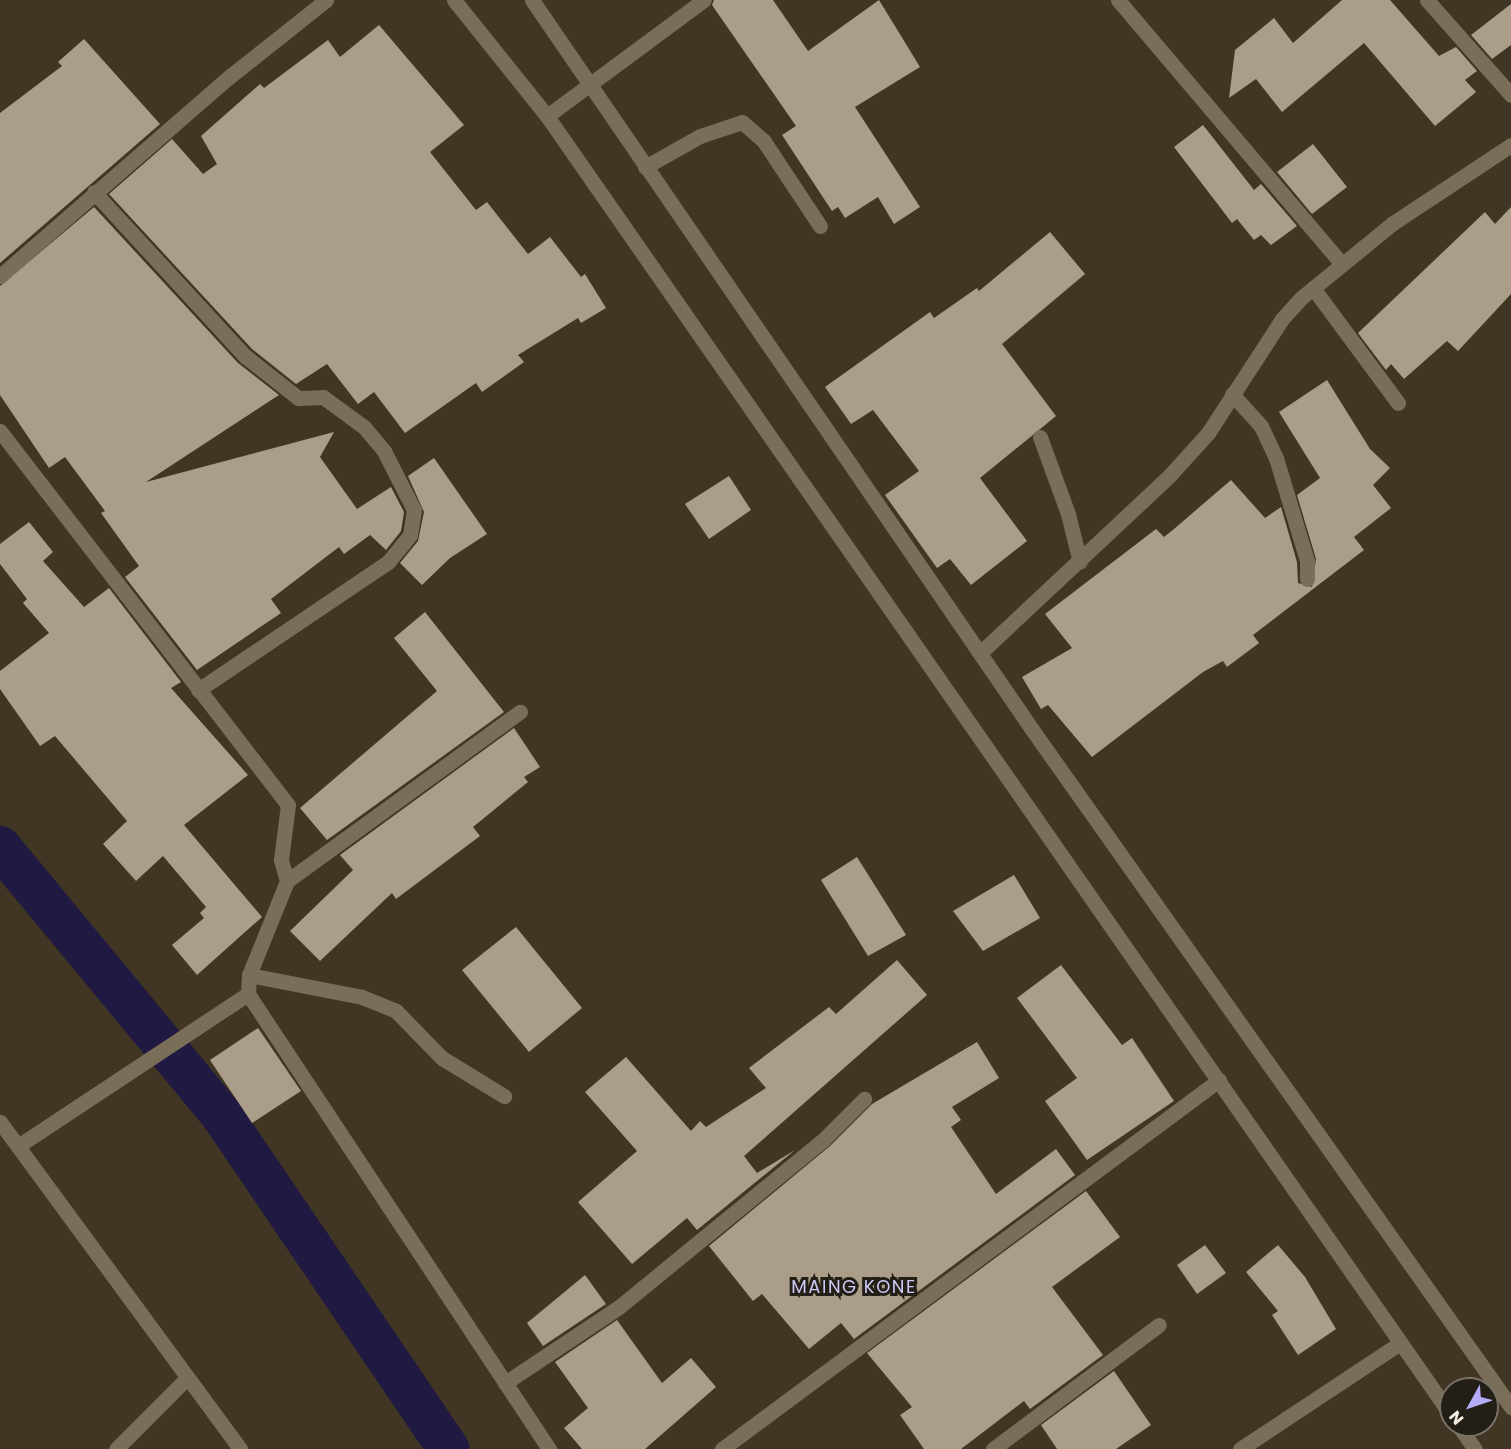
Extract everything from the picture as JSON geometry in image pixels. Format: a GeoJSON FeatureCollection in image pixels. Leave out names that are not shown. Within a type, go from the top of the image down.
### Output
{"type":"FeatureCollection","features":[{"type":"Feature","properties":{"kind":"street"},"geometry":{"type":"LineString","coordinates":[[0,276],[94,192],[326,0]]}},
{"type":"Feature","properties":{"kind":"street"},"geometry":{"type":"LineString","coordinates":[[454,0],[547,116],[1439,1399]]}},
{"type":"Feature","properties":{"kind":"street"},"geometry":{"type":"LineString","coordinates":[[532,0],[980,653],[1511,1407]]}},
{"type":"Feature","properties":{"kind":"street"},"geometry":{"type":"LineString","coordinates":[[547,116],[588,83],[704,0]]}},
{"type":"Feature","properties":{"kind":"street"},"geometry":{"type":"LineString","coordinates":[[1118,0],[1341,263]]}},
{"type":"Feature","properties":{"kind":"street"},"geometry":{"type":"LineString","coordinates":[[1426,0],[1511,95]]}},
{"type":"Feature","properties":{"kind":"street"},"geometry":{"type":"LineString","coordinates":[[645,167],[700,136],[742,122],[763,140],[820,226]]}},
{"type":"Feature","properties":{"kind":"street"},"geometry":{"type":"LineString","coordinates":[[980,653],[1080,562],[1170,475],[1208,433],[1282,319],[1313,288],[1341,263],[1511,145]]}},
{"type":"Feature","properties":{"kind":"street"},"geometry":{"type":"LineString","coordinates":[[94,192],[244,356],[298,398],[323,397],[363,427],[384,451],[414,510],[410,535],[388,562],[198,690]]}},
{"type":"Feature","properties":{"kind":"street"},"geometry":{"type":"LineString","coordinates":[[1313,288],[1398,403]]}},
{"type":"Feature","properties":{"kind":"street"},"geometry":{"type":"LineString","coordinates":[[1232,394],[1262,426],[1276,458],[1307,561],[1307,579]]}},
{"type":"Feature","properties":{"kind":"street"},"geometry":{"type":"LineString","coordinates":[[0,431],[288,805],[281,860],[286,881]]}},
{"type":"Feature","properties":{"kind":"street"},"geometry":{"type":"LineString","coordinates":[[1040,437],[1068,514],[1080,562]]}},
{"type":"Feature","properties":{"kind":"street"},"geometry":{"type":"LineString","coordinates":[[520,712],[286,881],[249,975],[248,994],[549,1449]]}},
{"type":"Feature","properties":{"kind":"street"},"geometry":{"type":"LineString","coordinates":[[249,975],[362,997],[396,1011],[442,1058],[504,1096]]}},
{"type":"Feature","properties":{"kind":"street"},"geometry":{"type":"LineString","coordinates":[[18,1146],[205,1027],[248,994]]}},
{"type":"Feature","properties":{"kind":"street"},"geometry":{"type":"LineString","coordinates":[[722,1449],[1219,1080]]}},
{"type":"Feature","properties":{"kind":"street"},"geometry":{"type":"LineString","coordinates":[[506,1383],[619,1307],[824,1139],[864,1099]]}},
{"type":"Feature","properties":{"kind":"street"},"geometry":{"type":"LineString","coordinates":[[0,1122],[240,1449]]}},
{"type":"Feature","properties":{"kind":"street"},"geometry":{"type":"LineString","coordinates":[[993,1449],[1159,1325]]}},
{"type":"Feature","properties":{"kind":"street"},"geometry":{"type":"LineString","coordinates":[[1240,1449],[1400,1343]]}},
{"type":"Feature","properties":{"kind":"street"},"geometry":{"type":"LineString","coordinates":[[116,1449],[187,1378]]}},
{"type":"Feature","properties":{"kind":"building"},"geometry":{"type":"Polygon","coordinates":[[[714,0],[773,0],[808,51],[879,0],[920,67],[855,107],[920,207],[894,224],[878,197],[845,218],[838,207],[832,211],[782,135],[796,126],[712,5],[714,0]]]}},
{"type":"Feature","properties":{"kind":"building"},"geometry":{"type":"Polygon","coordinates":[[[1342,0],[1390,0],[1439,56],[1456,47],[1477,71],[1465,80],[1476,92],[1435,126],[1364,43],[1282,112],[1256,79],[1229,98],[1235,50],[1274,18],[1293,43],[1342,0]]]}},
{"type":"Feature","properties":{"kind":"building"},"geometry":{"type":"Polygon","coordinates":[[[1511,4],[1511,45],[1492,59],[1471,35],[1511,4]]]}},
{"type":"Feature","properties":{"kind":"building"},"geometry":{"type":"Polygon","coordinates":[[[379,25],[464,125],[430,152],[476,210],[487,202],[528,254],[550,237],[581,277],[585,274],[606,308],[581,323],[578,318],[518,355],[524,362],[482,392],[476,383],[405,433],[374,392],[358,404],[327,364],[296,384],[252,349],[109,194],[172,139],[203,174],[217,164],[201,136],[260,84],[264,88],[328,40],[340,57],[379,25]]]}},
{"type":"Feature","properties":{"kind":"building"},"geometry":{"type":"Polygon","coordinates":[[[84,39],[160,124],[0,263],[0,113],[62,66],[58,62],[84,39]]]}},
{"type":"Feature","properties":{"kind":"building"},"geometry":{"type":"Polygon","coordinates":[[[1203,125],[1254,190],[1261,184],[1297,226],[1271,245],[1261,235],[1254,240],[1237,219],[1232,223],[1174,147],[1203,125]]]}},
{"type":"Feature","properties":{"kind":"building"},"geometry":{"type":"Polygon","coordinates":[[[1313,144],[1347,187],[1312,214],[1277,172],[1313,144]]]}},
{"type":"Feature","properties":{"kind":"building"},"geometry":{"type":"Polygon","coordinates":[[[94,207],[238,363],[279,395],[146,482],[334,432],[320,457],[357,509],[391,487],[404,512],[401,531],[386,550],[370,535],[344,554],[339,547],[271,599],[281,613],[197,670],[125,577],[139,566],[101,513],[105,511],[65,457],[49,468],[0,395],[0,286],[94,207]]]}},
{"type":"Feature","properties":{"kind":"building"},"geometry":{"type":"Polygon","coordinates":[[[1511,207],[1511,294],[1458,351],[1447,341],[1404,379],[1391,364],[1386,370],[1358,333],[1485,212],[1495,224],[1511,207]]]}},
{"type":"Feature","properties":{"kind":"building"},"geometry":{"type":"Polygon","coordinates":[[[1050,232],[1085,274],[1002,344],[1056,416],[980,478],[1027,541],[971,585],[950,559],[937,568],[885,495],[919,471],[873,410],[851,424],[825,387],[930,312],[934,318],[977,288],[979,291],[1050,232]]]}},
{"type":"Feature","properties":{"kind":"building"},"geometry":{"type":"Polygon","coordinates":[[[1327,380],[1370,449],[1390,468],[1373,485],[1391,508],[1354,537],[1364,550],[1253,635],[1259,643],[1227,667],[1223,661],[1203,672],[1092,757],[1048,705],[1041,709],[1022,677],[1072,648],[1045,614],[1156,529],[1164,537],[1231,480],[1265,518],[1281,507],[1297,562],[1298,583],[1312,587],[1316,559],[1297,495],[1320,478],[1279,412],[1327,380]]]}},
{"type":"Feature","properties":{"kind":"building"},"geometry":{"type":"Polygon","coordinates":[[[434,458],[487,534],[450,558],[422,585],[400,563],[418,541],[424,512],[408,476],[434,458]]]}},
{"type":"Feature","properties":{"kind":"building"},"geometry":{"type":"Polygon","coordinates":[[[729,476],[751,510],[709,539],[685,504],[729,476]]]}},
{"type":"Feature","properties":{"kind":"building"},"geometry":{"type":"Polygon","coordinates":[[[29,522],[53,552],[43,561],[84,607],[109,588],[181,682],[171,688],[248,775],[184,825],[262,917],[197,975],[172,945],[204,918],[200,913],[206,907],[163,856],[136,881],[103,844],[127,821],[55,736],[40,746],[0,689],[0,671],[49,633],[23,603],[27,599],[0,564],[0,544],[29,522]]]}},
{"type":"Feature","properties":{"kind":"building"},"geometry":{"type":"Polygon","coordinates":[[[425,612],[504,712],[327,840],[300,808],[437,691],[394,638],[425,612]]]}},
{"type":"Feature","properties":{"kind":"building"},"geometry":{"type":"Polygon","coordinates":[[[514,728],[540,767],[524,777],[528,782],[473,827],[480,836],[396,899],[392,893],[320,961],[290,931],[353,870],[340,855],[514,728]]]}},
{"type":"Feature","properties":{"kind":"building"},"geometry":{"type":"Polygon","coordinates":[[[857,857],[906,935],[868,956],[821,880],[857,857]]]}},
{"type":"Feature","properties":{"kind":"building"},"geometry":{"type":"Polygon","coordinates":[[[1014,875],[1040,918],[983,951],[953,911],[1014,875]]]}},
{"type":"Feature","properties":{"kind":"building"},"geometry":{"type":"Polygon","coordinates":[[[516,927],[582,1008],[529,1052],[462,970],[516,927]]]}},
{"type":"Feature","properties":{"kind":"building"},"geometry":{"type":"Polygon","coordinates":[[[897,960],[927,995],[744,1156],[757,1173],[795,1150],[697,1230],[687,1218],[632,1264],[578,1202],[637,1151],[585,1092],[626,1057],[691,1131],[700,1121],[706,1127],[766,1088],[749,1068],[829,1007],[836,1014],[897,960]]]}},
{"type":"Feature","properties":{"kind":"building"},"geometry":{"type":"Polygon","coordinates":[[[1061,965],[1122,1045],[1132,1038],[1174,1101],[1087,1160],[1045,1101],[1077,1078],[1017,998],[1061,965]]]}},
{"type":"Feature","properties":{"kind":"building"},"geometry":{"type":"Polygon","coordinates":[[[258,1028],[301,1091],[252,1123],[210,1060],[258,1028]]]}},
{"type":"Feature","properties":{"kind":"building"},"geometry":{"type":"Polygon","coordinates":[[[977,1042],[999,1078],[952,1107],[961,1120],[951,1127],[996,1194],[1056,1149],[1075,1175],[854,1339],[841,1323],[809,1349],[762,1294],[753,1301],[709,1246],[830,1146],[872,1104],[977,1042]]]}},
{"type":"Feature","properties":{"kind":"building"},"geometry":{"type":"Polygon","coordinates":[[[1086,1191],[1120,1237],[1052,1287],[1103,1355],[1030,1409],[1024,1401],[961,1449],[924,1449],[900,1415],[912,1407],[867,1353],[1086,1191]]]}},
{"type":"Feature","properties":{"kind":"building"},"geometry":{"type":"Polygon","coordinates":[[[1205,1245],[1226,1273],[1197,1294],[1177,1265],[1205,1245]]]}},
{"type":"Feature","properties":{"kind":"building"},"geometry":{"type":"Polygon","coordinates":[[[1278,1245],[1305,1277],[1336,1329],[1298,1355],[1272,1315],[1278,1311],[1246,1272],[1278,1245]]]}},
{"type":"Feature","properties":{"kind":"building"},"geometry":{"type":"Polygon","coordinates":[[[585,1275],[606,1304],[543,1346],[527,1323],[585,1275]]]}},
{"type":"Feature","properties":{"kind":"building"},"geometry":{"type":"Polygon","coordinates":[[[617,1320],[662,1383],[691,1358],[716,1387],[645,1449],[582,1449],[564,1428],[588,1408],[555,1362],[617,1320]]]}},
{"type":"Feature","properties":{"kind":"building"},"geometry":{"type":"Polygon","coordinates":[[[1114,1371],[1151,1425],[1116,1449],[1057,1449],[1041,1425],[1114,1371]]]}},
{"type":"Feature","properties":{"kind":"waterway"},"geometry":{"type":"LineString","coordinates":[[0,847],[221,1114],[449,1449]]}},
{"type":"Feature","properties":{"kind":"district","name":"MAING KONE"},"geometry":{"type":"Point","coordinates":[854,1287]}}]}
